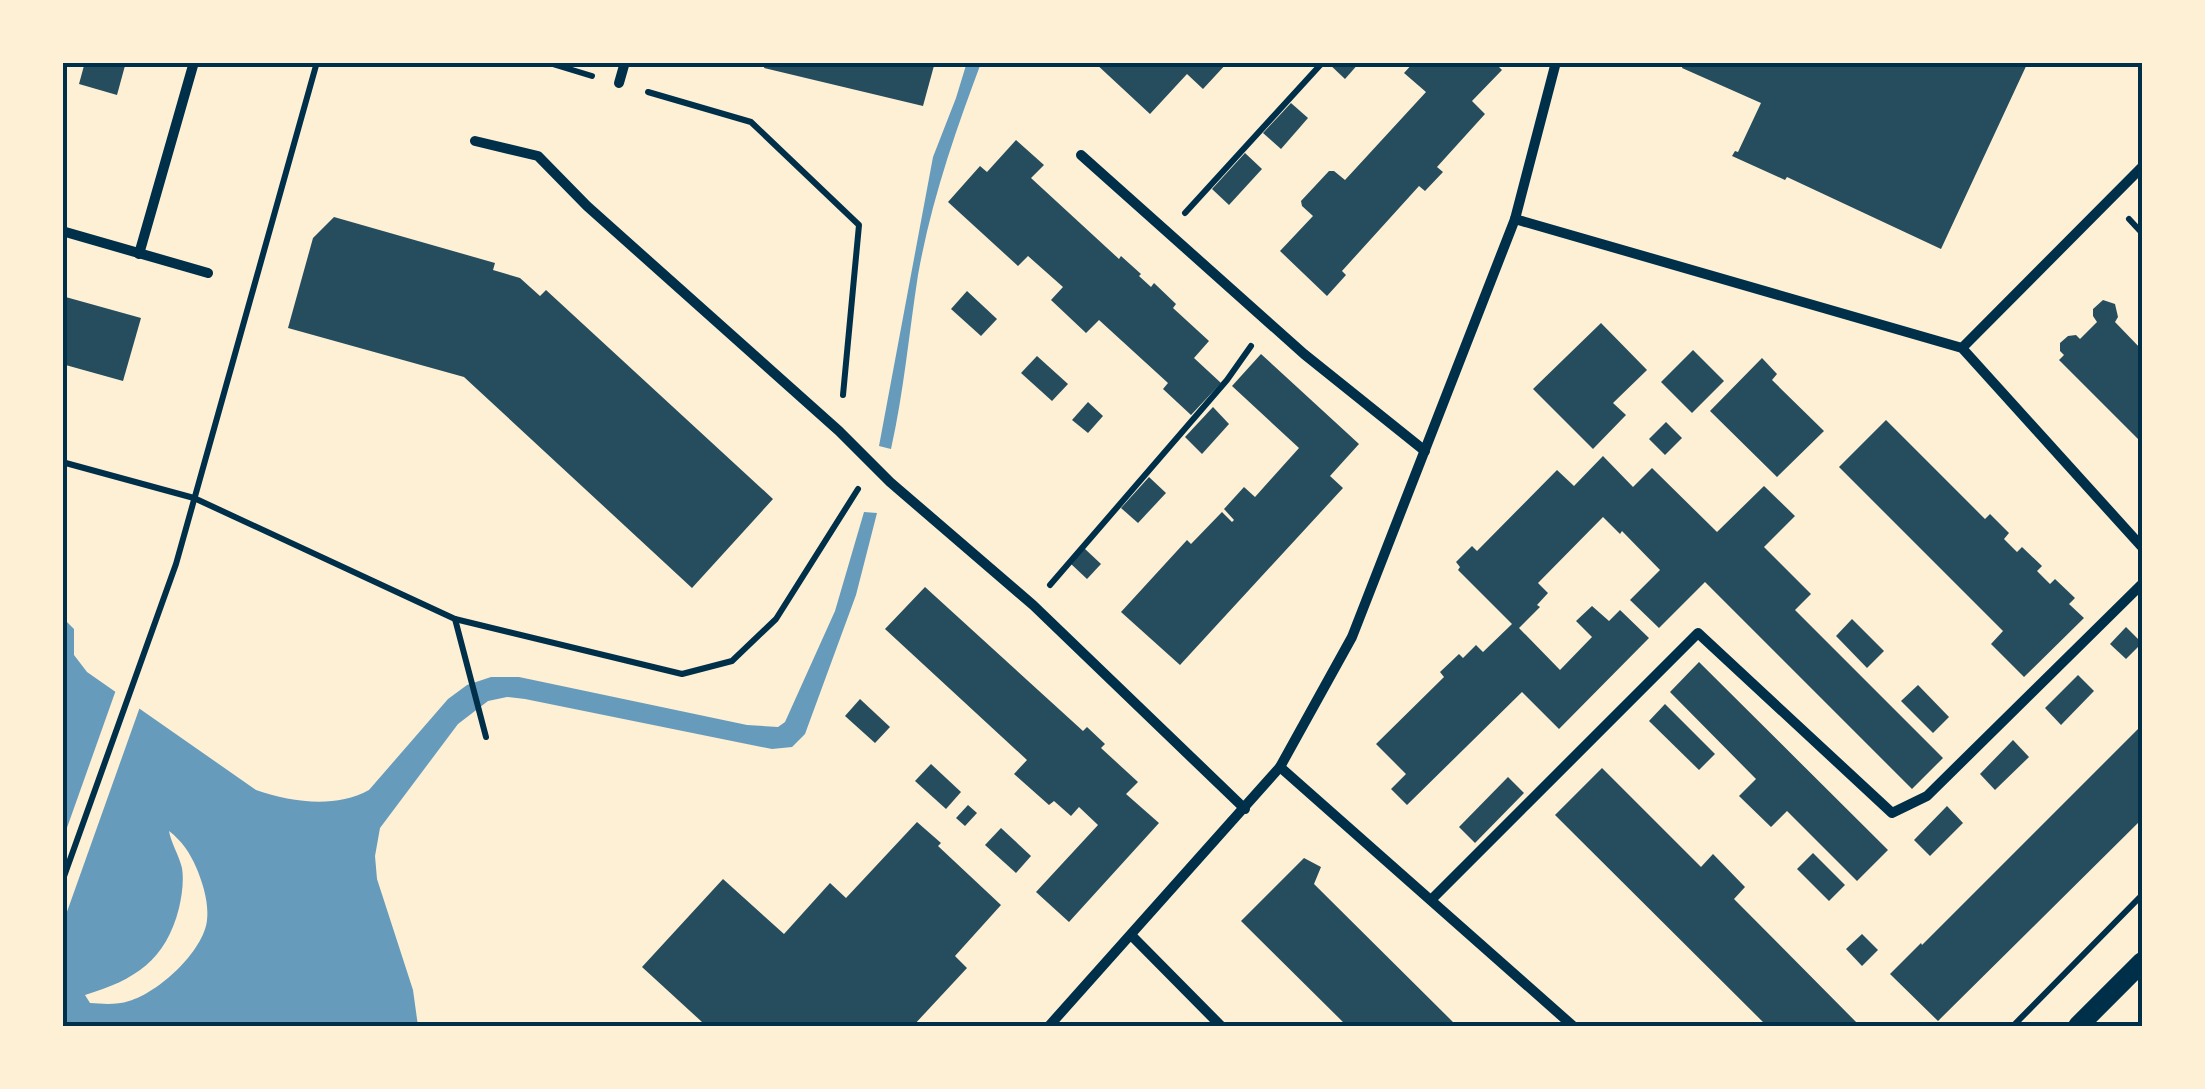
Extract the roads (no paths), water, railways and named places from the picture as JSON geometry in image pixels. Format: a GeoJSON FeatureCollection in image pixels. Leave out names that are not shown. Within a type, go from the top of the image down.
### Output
{"type":"FeatureCollection","features":[{"type":"Feature","properties":{"kind":"main road"},"geometry":{"type":"LineString","coordinates":[[2078,1026],[2142,962]]}},
{"type":"Feature","properties":{"kind":"street"},"geometry":{"type":"LineString","coordinates":[[139,254],[194,62]]}},
{"type":"Feature","properties":{"kind":"street"},"geometry":{"type":"LineString","coordinates":[[620,84],[625,62]]}},
{"type":"Feature","properties":{"kind":"street"},"geometry":{"type":"LineString","coordinates":[[1049,1026],[1280,767],[1352,638],[1515,219],[1555,63]]}},
{"type":"Feature","properties":{"kind":"street"},"geometry":{"type":"LineString","coordinates":[[475,141],[538,156],[587,206],[1033,605],[1245,809]]}},
{"type":"Feature","properties":{"kind":"street"},"geometry":{"type":"LineString","coordinates":[[1080,155],[1304,354],[1425,451]]}},
{"type":"Feature","properties":{"kind":"street"},"geometry":{"type":"LineString","coordinates":[[1962,348],[2142,168]]}},
{"type":"Feature","properties":{"kind":"street"},"geometry":{"type":"LineString","coordinates":[[1515,219],[1962,348],[2142,547]]}},
{"type":"Feature","properties":{"kind":"street"},"geometry":{"type":"LineString","coordinates":[[62,232],[208,273]]}},
{"type":"Feature","properties":{"kind":"street"},"geometry":{"type":"LineString","coordinates":[[1431,900],[1698,633],[1892,813],[1927,796],[2142,584]]}},
{"type":"Feature","properties":{"kind":"street"},"geometry":{"type":"LineString","coordinates":[[1280,767],[1573,1026]]}},
{"type":"Feature","properties":{"kind":"street"},"geometry":{"type":"LineString","coordinates":[[1132,935],[1221,1026]]}},
{"type":"Feature","properties":{"kind":"water"},"geometry":{"type":"Polygon","coordinates":[[[967,62],[981,63],[923,248],[891,449],[879,446],[933,157],[967,62]]]}},
{"type":"Feature","properties":{"kind":"water"},"geometry":{"type":"Polygon","coordinates":[[[864,512],[877,513],[856,595],[805,734],[792,747],[772,749],[507,697],[488,701],[458,724],[380,828],[375,856],[377,879],[413,990],[418,1026],[63,1026],[63,618],[74,629],[74,655],[87,672],[256,790],[284,798],[327,802],[369,790],[448,699],[467,685],[491,677],[519,677],[747,725],[778,727],[785,722],[835,611],[864,512]],[[169,831],[182,868],[179,908],[173,926],[146,965],[119,982],[85,995],[90,1003],[124,1002],[153,989],[189,957],[204,932],[206,900],[199,873],[182,843],[169,831]]]}}]}
